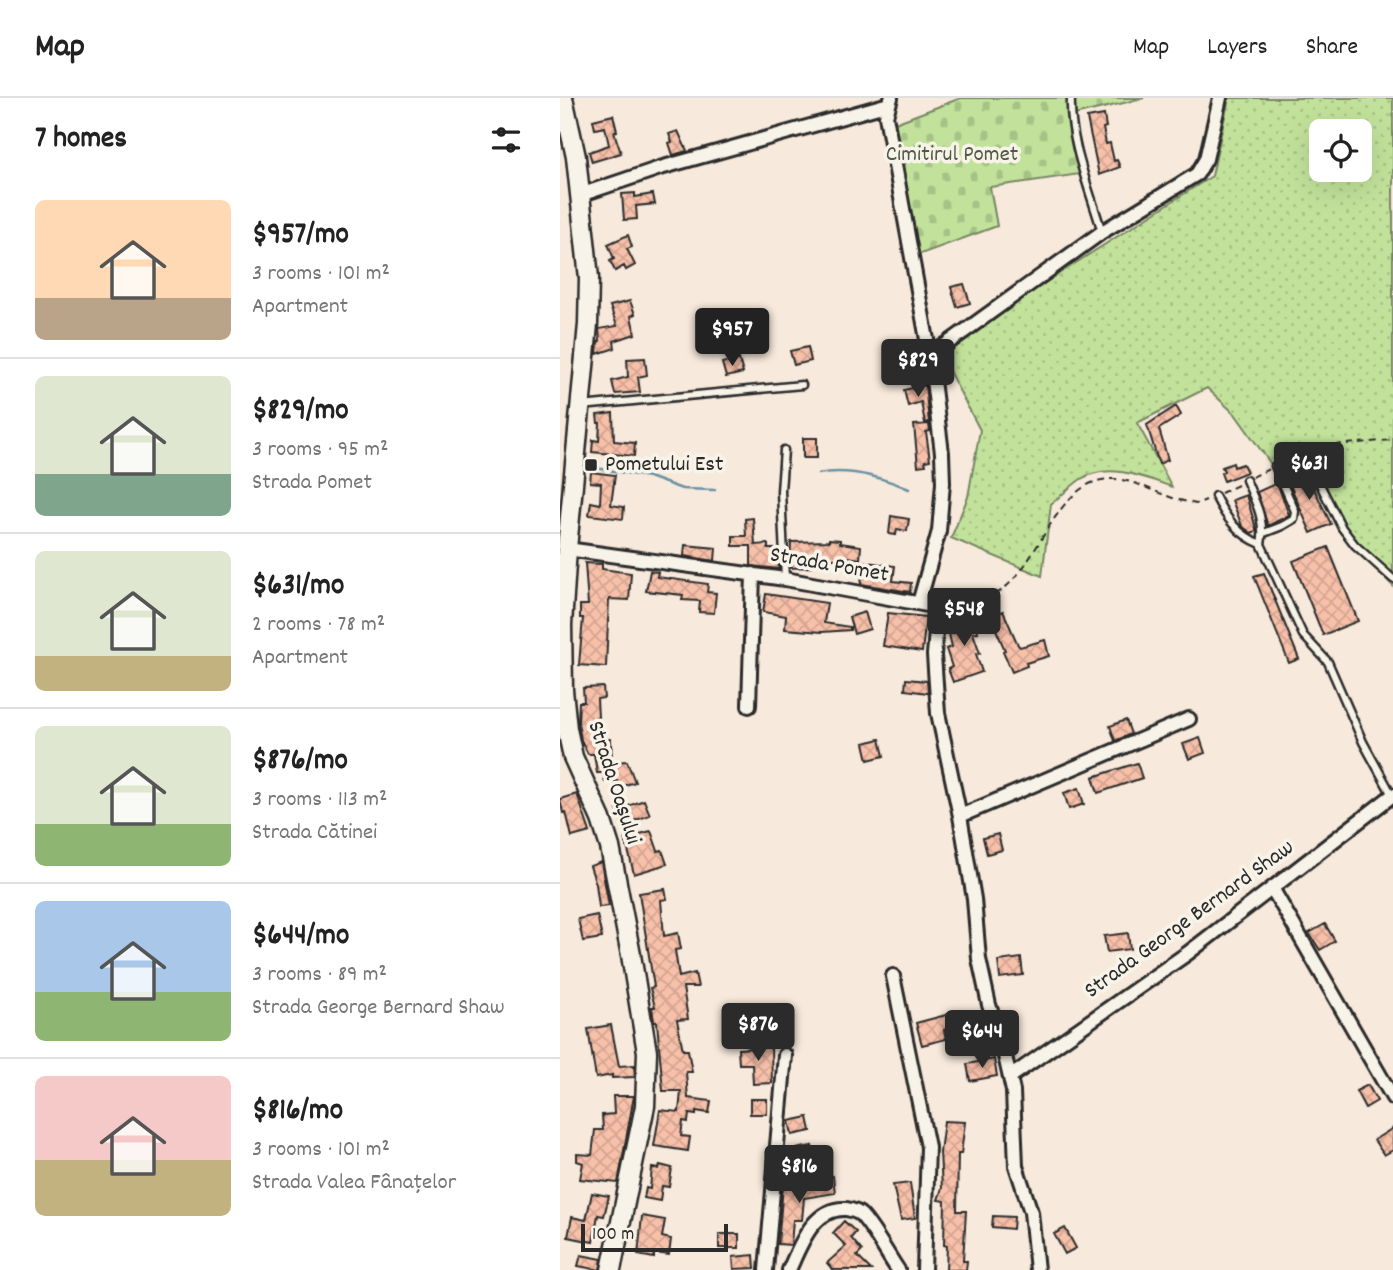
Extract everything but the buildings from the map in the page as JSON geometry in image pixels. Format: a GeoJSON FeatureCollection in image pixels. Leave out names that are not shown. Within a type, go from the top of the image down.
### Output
{"type":"FeatureCollection","features":[{"type":"Feature","properties":{"kind":"main road","name":"Strada Oașului"},"geometry":{"type":"LineString","coordinates":[[563,98],[572,133],[589,278],[588,324],[562,625],[563,690],[573,757],[601,819],[610,847],[647,1052],[645,1107],[611,1270]]}},
{"type":"Feature","properties":{"kind":"street"},"geometry":{"type":"LineString","coordinates":[[930,356],[1102,232],[1197,174],[1206,159],[1220,98]]}},
{"type":"Feature","properties":{"kind":"street"},"geometry":{"type":"LineString","coordinates":[[580,195],[890,101]]}},
{"type":"Feature","properties":{"kind":"street"},"geometry":{"type":"LineString","coordinates":[[890,101],[886,116],[930,356],[942,453],[939,531],[919,603]]}},
{"type":"Feature","properties":{"kind":"street","name":"Strada Pomet"},"geometry":{"type":"LineString","coordinates":[[567,549],[785,579],[938,607]]}},
{"type":"Feature","properties":{"kind":"street"},"geometry":{"type":"LineString","coordinates":[[750,706],[753,575]]}},
{"type":"Feature","properties":{"kind":"street"},"geometry":{"type":"LineString","coordinates":[[938,607],[934,655],[938,713],[974,899],[979,959],[1013,1091],[1016,1166],[1031,1212],[1038,1270]]}},
{"type":"Feature","properties":{"kind":"street"},"geometry":{"type":"LineString","coordinates":[[960,816],[1189,719]]}},
{"type":"Feature","properties":{"kind":"street","name":"Strada George Bernard Shaw"},"geometry":{"type":"LineString","coordinates":[[1010,1077],[1188,953],[1393,795]]}},
{"type":"Feature","properties":{"kind":"street"},"geometry":{"type":"LineString","coordinates":[[1272,887],[1393,1098]]}},
{"type":"Feature","properties":{"kind":"street"},"geometry":{"type":"LineString","coordinates":[[893,976],[928,1147],[924,1270]]}},
{"type":"Feature","properties":{"kind":"street"},"geometry":{"type":"LineString","coordinates":[[766,1270],[785,1055]]}},
{"type":"Feature","properties":{"kind":"street"},"geometry":{"type":"LineString","coordinates":[[789,1270],[802,1240],[812,1226],[827,1213],[841,1209],[860,1214],[898,1270]]}},
{"type":"Feature","properties":{"kind":"lane"},"geometry":{"type":"LineString","coordinates":[[1071,98],[1080,160],[1102,232]]}},
{"type":"Feature","properties":{"kind":"lane"},"geometry":{"type":"LineString","coordinates":[[579,406],[802,385]]}},
{"type":"Feature","properties":{"kind":"lane"},"geometry":{"type":"LineString","coordinates":[[784,450],[781,491],[785,579]]}},
{"type":"Feature","properties":{"kind":"lane"},"geometry":{"type":"LineString","coordinates":[[1303,451],[1342,528],[1355,545],[1393,579]]}},
{"type":"Feature","properties":{"kind":"lane"},"geometry":{"type":"LineString","coordinates":[[1264,533],[1294,519],[1295,511],[1275,466]]}},
{"type":"Feature","properties":{"kind":"lane"},"geometry":{"type":"LineString","coordinates":[[1247,480],[1262,520],[1264,533],[1261,544],[1303,635],[1328,662],[1363,742],[1393,795]]}},
{"type":"Feature","properties":{"kind":"lane"},"geometry":{"type":"LineString","coordinates":[[1215,496],[1246,538],[1261,544]]}},
{"type":"Feature","properties":{"kind":"path"},"geometry":{"type":"LineString","coordinates":[[938,607],[983,599],[1003,588],[1016,577],[1065,505],[1078,490],[1089,484],[1117,479],[1196,504],[1311,447],[1393,440]]}},
{"type":"Feature","properties":{"kind":"green space","name":"Cimitirul Pomet"},"geometry":{"type":"Polygon","coordinates":[[[961,98],[1144,98],[1070,116],[1080,174],[990,187],[997,226],[918,255],[895,123],[961,98]]]}},
{"type":"Feature","properties":{"kind":"green space"},"geometry":{"type":"Polygon","coordinates":[[[1229,98],[1393,98],[1393,586],[1342,535],[1305,459],[1278,474],[1235,414],[1207,388],[1137,423],[1172,487],[1126,473],[1103,472],[1081,479],[1051,504],[1042,576],[951,538],[968,497],[980,430],[940,354],[1212,176],[1229,98]]]}},
{"type":"Feature","properties":{"kind":"waterway"},"geometry":{"type":"LineString","coordinates":[[590,467],[649,477],[682,489],[715,490]]}},
{"type":"Feature","properties":{"kind":"waterway"},"geometry":{"type":"LineString","coordinates":[[818,474],[841,472],[864,475],[909,489]]}},
{"type":"Feature","properties":{"kind":"place","name":"Pometului Est"},"geometry":{"type":"Point","coordinates":[591,465]}}]}
